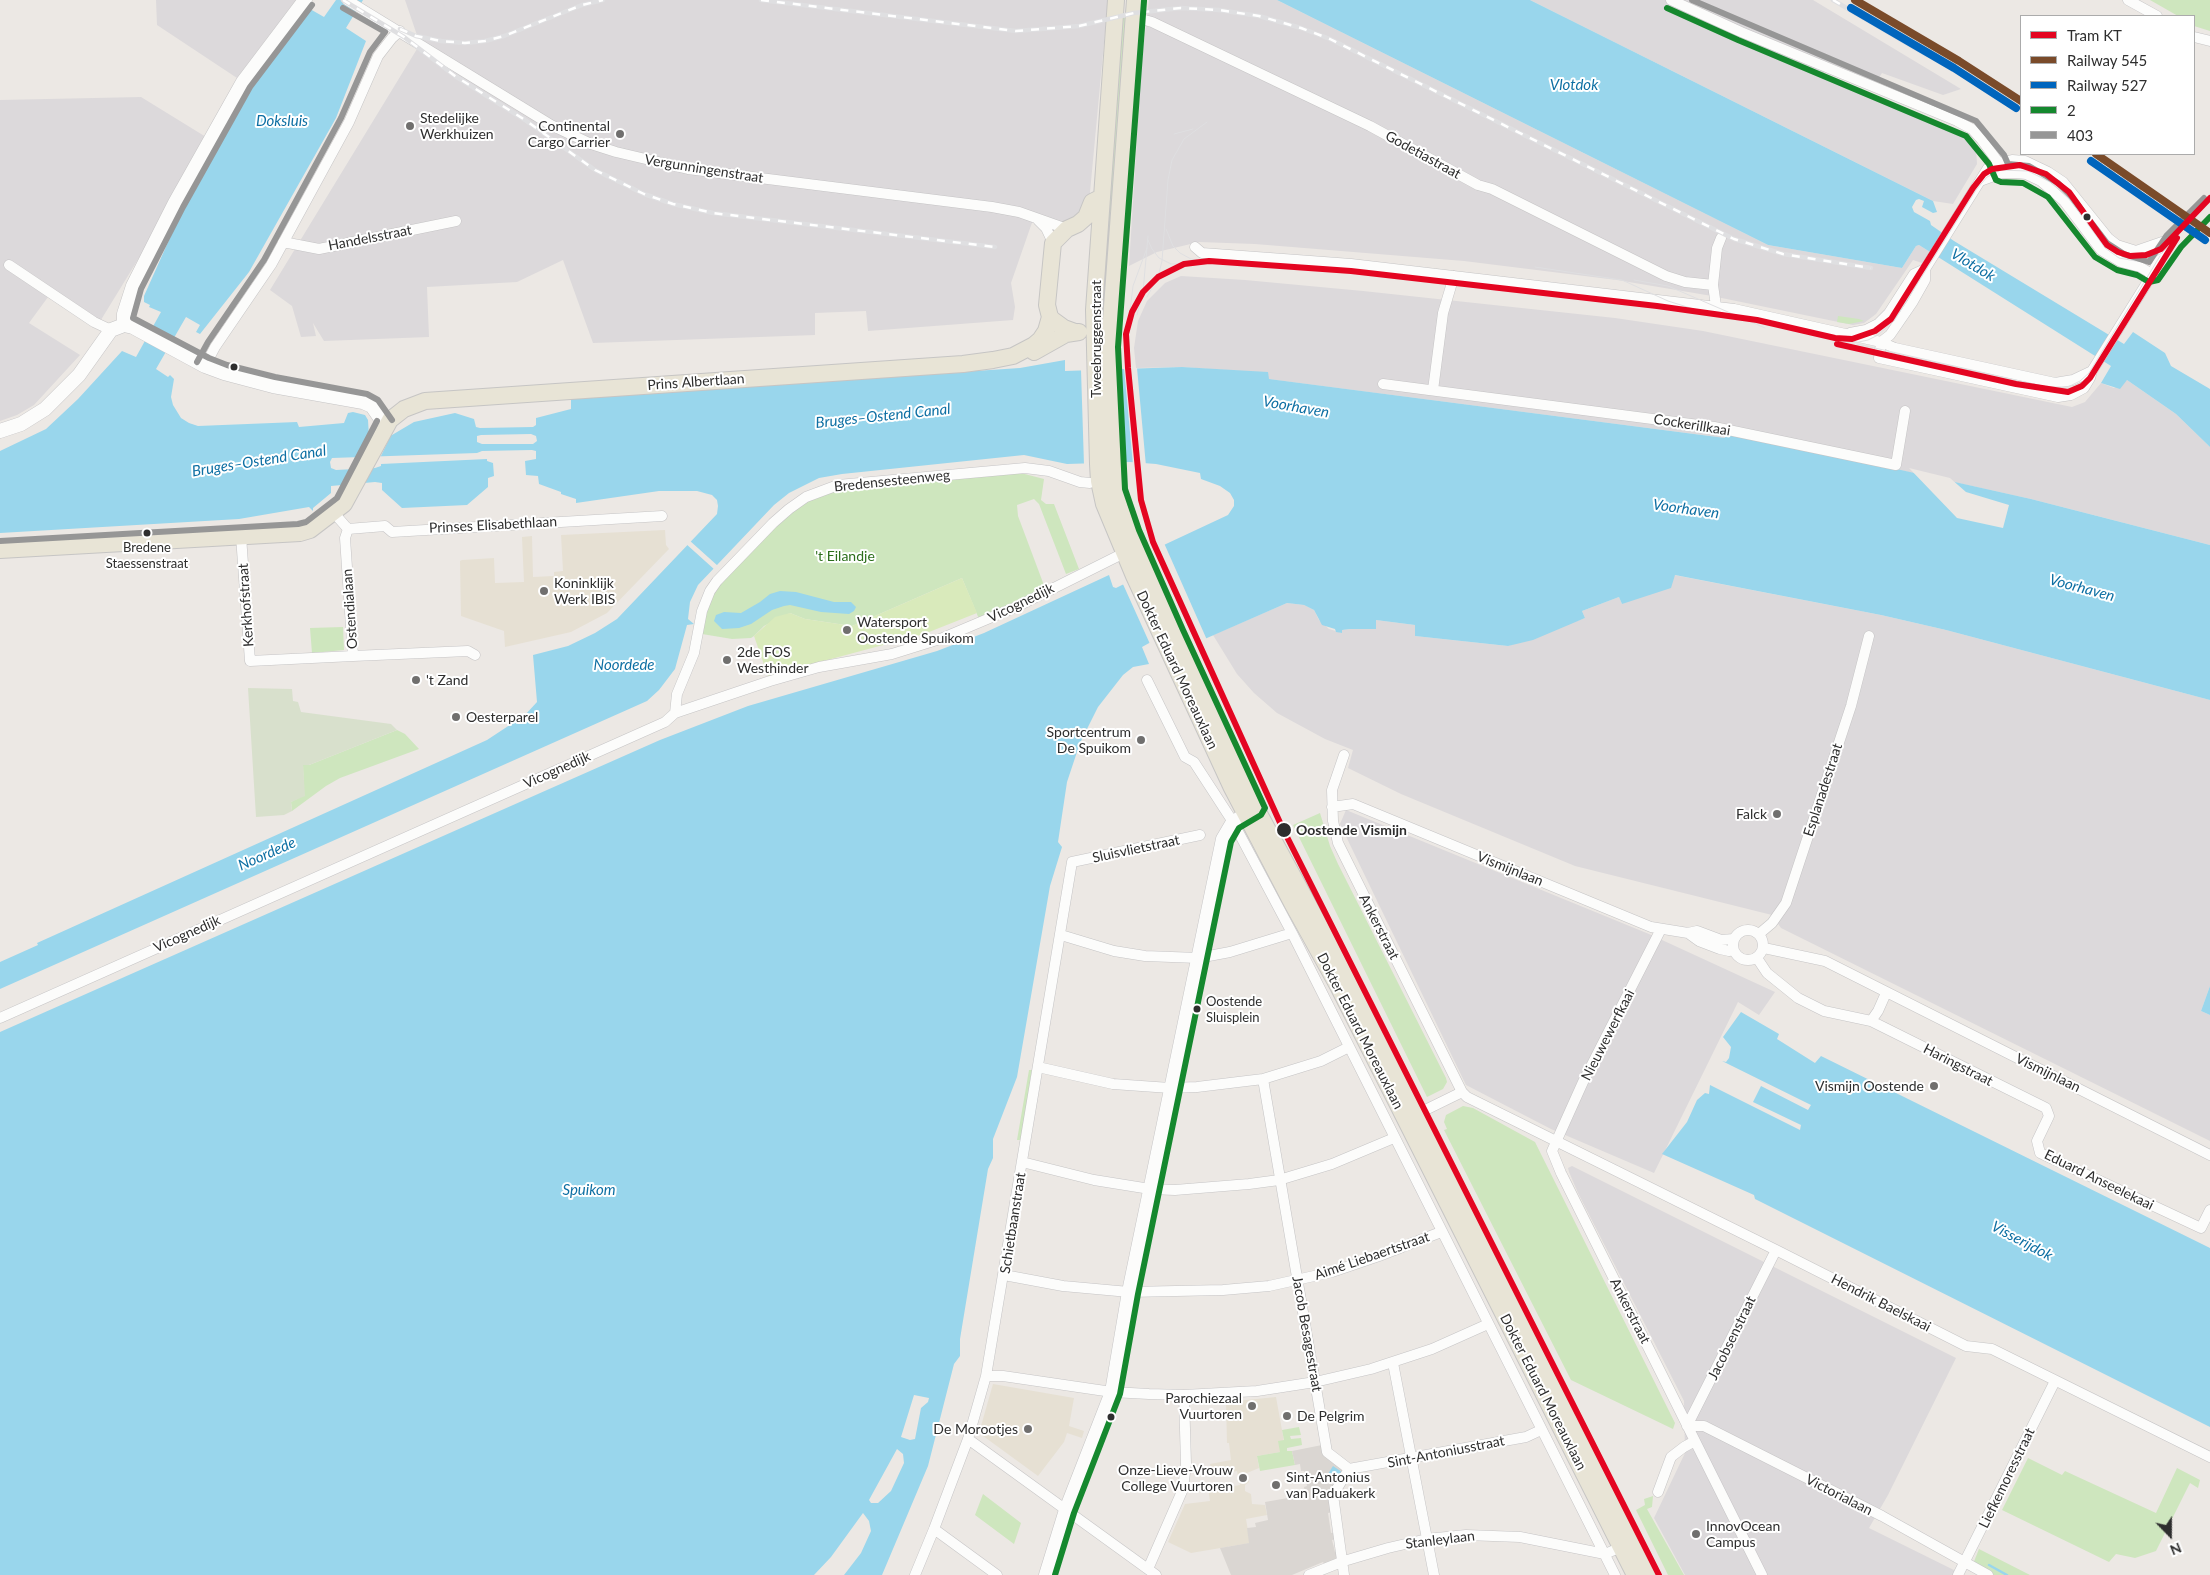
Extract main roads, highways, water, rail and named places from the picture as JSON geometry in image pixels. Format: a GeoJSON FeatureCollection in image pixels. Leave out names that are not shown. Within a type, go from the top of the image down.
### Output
{"type":"FeatureCollection","features":[{"type":"Feature","properties":{"kind":"main road","name":"Tweebruggenstraat"},"geometry":{"type":"LineString","coordinates":[[1101,482],[1106,464],[1102,369],[1094,328],[1116,0]]}},
{"type":"Feature","properties":{"kind":"main road","name":"Tweebruggenstraat"},"geometry":{"type":"LineString","coordinates":[[1102,369],[1110,323],[1135,0]]}},
{"type":"Feature","properties":{"kind":"main road"},"geometry":{"type":"LineString","coordinates":[[1050,317],[1046,298],[1053,242],[1067,228],[1078,224],[1086,217],[1092,202],[1102,197]]}},
{"type":"Feature","properties":{"kind":"main road"},"geometry":{"type":"LineString","coordinates":[[1067,228],[1088,228],[1099,234],[1108,255],[1108,263],[1114,272]]}},
{"type":"Feature","properties":{"kind":"main road","name":"Tweebruggenstraat"},"geometry":{"type":"LineString","coordinates":[[1050,317],[1058,325],[1075,332]]}},
{"type":"Feature","properties":{"kind":"main road","name":"Prins Albertlaan"},"geometry":{"type":"LineString","coordinates":[[1013,356],[1040,340],[1046,331],[1050,317]]}},
{"type":"Feature","properties":{"kind":"main road","name":"Prins Albertlaan"},"geometry":{"type":"LineString","coordinates":[[0,550],[241,536],[310,530],[344,504],[383,429],[404,409],[413,404],[436,399],[963,364],[1013,356],[1024,357],[1061,337],[1110,323]]}},
{"type":"Feature","properties":{"kind":"main road","name":"Dokter Eduard Moreauxlaan"},"geometry":{"type":"LineString","coordinates":[[1101,482],[1107,513],[1124,553],[1141,573]]}},
{"type":"Feature","properties":{"kind":"main road","name":"Dokter Eduard Moreauxlaan"},"geometry":{"type":"LineString","coordinates":[[1101,482],[1120,508],[1141,573],[1169,637],[1212,747],[1245,815],[1411,1117],[1624,1538],[1650,1575]]}},
{"type":"Feature","properties":{"kind":"main road","name":"Dokter Eduard Moreauxlaan"},"geometry":{"type":"LineString","coordinates":[[1624,1538],[1635,1575]]}},
{"type":"Feature","properties":{"kind":"water","name":"Spuikom"},"geometry":{"type":"Polygon","coordinates":[[[336,0],[363,0],[346,28],[366,41],[336,118],[249,272],[200,334],[196,332],[200,325],[186,317],[156,369],[168,377],[170,375],[174,379],[171,397],[173,405],[181,418],[189,423],[198,426],[297,422],[299,427],[344,423],[348,413],[353,412],[365,415],[368,420],[369,437],[392,435],[414,422],[455,413],[474,419],[476,427],[480,428],[533,427],[536,425],[536,418],[571,409],[571,398],[1020,368],[1065,360],[1065,371],[1182,367],[1268,372],[1269,379],[1725,438],[1726,431],[2031,499],[2210,545],[2210,700],[1946,630],[1881,615],[1675,575],[1671,588],[1622,604],[1619,597],[1582,611],[1585,618],[1533,640],[1508,646],[1415,636],[1415,625],[1376,620],[1376,629],[1350,629],[1342,630],[1342,633],[1336,632],[1335,629],[1322,625],[1314,610],[1304,605],[1287,603],[1191,645],[1183,630],[1151,642],[1142,647],[1149,664],[1133,667],[1123,675],[1098,707],[1080,743],[1067,782],[1058,842],[1062,847],[1050,886],[1017,1077],[993,1139],[993,1158],[988,1169],[960,1339],[960,1356],[954,1364],[928,1466],[882,1575],[844,1575],[861,1553],[871,1531],[869,1521],[863,1513],[831,1557],[814,1575],[0,1575],[0,1032],[660,740],[748,706],[937,651],[984,633],[1109,575],[1113,587],[1116,588],[1156,568],[1151,551],[1228,515],[1234,506],[1234,500],[1230,493],[1220,486],[1201,479],[1200,473],[1156,464],[1130,462],[1067,464],[1024,455],[819,478],[789,493],[774,505],[698,585],[690,602],[688,619],[694,624],[687,625],[675,669],[659,690],[647,701],[0,989],[0,962],[38,945],[37,943],[487,740],[525,715],[537,702],[533,655],[568,646],[595,633],[617,619],[717,514],[717,500],[712,495],[697,491],[659,491],[576,503],[576,499],[539,484],[538,476],[526,475],[525,461],[536,459],[536,451],[482,451],[477,453],[332,458],[330,462],[331,468],[336,470],[375,468],[381,466],[381,464],[487,459],[487,461],[493,463],[494,476],[488,478],[488,487],[467,505],[402,508],[382,490],[382,483],[375,482],[331,486],[331,493],[313,508],[313,511],[309,507],[239,519],[0,533],[0,451],[46,429],[78,399],[122,351],[136,357],[161,312],[149,307],[150,305],[144,302],[144,296],[173,231],[246,92],[310,9],[324,17],[336,0]],[[531,434],[481,435],[477,436],[477,442],[482,444],[533,444],[537,441],[536,436],[531,434]],[[914,1395],[901,1437],[910,1440],[915,1439],[921,1408],[928,1402],[929,1398],[914,1395]],[[897,1449],[869,1500],[871,1503],[878,1503],[891,1491],[904,1463],[903,1454],[897,1449]]]}},
{"type":"Feature","properties":{"kind":"water","name":"Vlotdok"},"geometry":{"type":"Polygon","coordinates":[[[1277,0],[1530,0],[1933,201],[1937,212],[1933,213],[1922,207],[1924,201],[1919,199],[1916,200],[1912,207],[1914,212],[1930,221],[1931,225],[1954,241],[2124,344],[2133,332],[2165,353],[2171,366],[2210,389],[2210,447],[2176,414],[2127,380],[2120,389],[2101,383],[2111,366],[1919,245],[1916,246],[1902,268],[1768,245],[1277,0]]]}},
{"type":"Feature","properties":{"kind":"water"},"geometry":{"type":"Polygon","coordinates":[[[780,591],[796,592],[834,602],[851,602],[856,607],[849,614],[821,612],[790,605],[784,606],[772,610],[751,624],[739,628],[722,629],[714,621],[716,615],[724,612],[741,613],[770,594],[780,591]]]}},
{"type":"Feature","properties":{"kind":"water"},"geometry":{"type":"Polygon","coordinates":[[[2210,986],[2210,1015],[2201,1011],[2210,986]]]}},
{"type":"Feature","properties":{"kind":"water","name":"Visserijdok"},"geometry":{"type":"Polygon","coordinates":[[[1741,1012],[1779,1034],[1777,1039],[1815,1063],[1821,1056],[2210,1248],[2210,1427],[1755,1199],[1754,1195],[1662,1154],[1687,1122],[1697,1100],[1705,1093],[1709,1094],[1710,1085],[1800,1130],[1801,1125],[1753,1102],[1761,1086],[1808,1110],[1811,1105],[1722,1061],[1726,1062],[1729,1058],[1731,1047],[1723,1037],[1741,1012]]]}},
{"type":"Feature","properties":{"kind":"water"},"geometry":{"type":"Polygon","coordinates":[[[1333,1466],[1342,1472],[1337,1480],[1328,1474],[1333,1466]]]}},
{"type":"Feature","properties":{"kind":"waterway"},"geometry":{"type":"LineString","coordinates":[[1989,1565],[2007,1575]]}},
{"type":"Feature","properties":{"kind":"tram line"},"geometry":{"type":"LineString","coordinates":[[1147,297],[1158,277],[1162,261],[1168,180],[1172,160],[1184,139],[1207,122]]}},
{"type":"Feature","properties":{"kind":"tram line"},"geometry":{"type":"LineString","coordinates":[[1174,134],[1193,129]]}},
{"type":"Feature","properties":{"kind":"tram line","name":"KT"},"geometry":{"type":"LineString","coordinates":[[1659,1575],[1282,827],[1153,542],[1141,500],[1128,368],[1126,334],[1132,312],[1143,292],[1158,277],[1184,264],[1209,261],[1351,271],[1657,306],[1757,320],[1835,338],[1852,339],[1875,331],[1891,319],[1973,188],[1984,174],[1992,169],[2020,165],[2046,174],[2069,192],[2107,245],[2118,252],[2130,256],[2146,255],[2161,249],[2210,198]]}},
{"type":"Feature","properties":{"kind":"tram line"},"geometry":{"type":"LineString","coordinates":[[1833,343],[1854,343],[1868,340],[1878,335],[1894,321],[1976,190],[1987,177],[2001,170],[2028,171],[2052,183],[2072,202],[2105,248],[2119,258],[2136,261],[2148,260],[2162,253],[2174,241]]}},
{"type":"Feature","properties":{"kind":"tram line"},"geometry":{"type":"LineString","coordinates":[[1166,229],[1173,246],[1180,253],[1191,259],[1203,261]]}},
{"type":"Feature","properties":{"kind":"tram line"},"geometry":{"type":"LineString","coordinates":[[1137,315],[1143,292],[1148,236]]}},
{"type":"Feature","properties":{"kind":"tram line","name":"KT"},"geometry":{"type":"LineString","coordinates":[[1837,344],[2016,384],[2068,392],[2082,386],[2090,378],[2177,238]]}},
{"type":"Feature","properties":{"kind":"tram line"},"geometry":{"type":"LineString","coordinates":[[1148,240],[1159,258],[1171,264],[1184,264]]}},
{"type":"Feature","properties":{"kind":"tram line"},"geometry":{"type":"LineString","coordinates":[[1128,327],[1133,286],[1147,248]]}},
{"type":"Feature","properties":{"kind":"tram line"},"geometry":{"type":"LineString","coordinates":[[1857,344],[2047,387],[2068,387],[2080,381],[2089,373],[2160,256]]}},
{"type":"Feature","properties":{"kind":"tram line"},"geometry":{"type":"LineString","coordinates":[[1535,267],[1622,280],[1668,301],[1700,311]]}},
{"type":"Feature","properties":{"kind":"tram line"},"geometry":{"type":"LineString","coordinates":[[1634,280],[1668,286],[1765,328]]}},
{"type":"Feature","properties":{"kind":"railway"},"geometry":{"type":"LineString","coordinates":[[343,0],[404,37],[455,76],[525,120],[595,170],[644,194],[673,204],[713,213],[995,247]]}},
{"type":"Feature","properties":{"kind":"railway"},"geometry":{"type":"LineString","coordinates":[[400,29],[416,36],[441,41],[465,43],[485,41],[504,36],[582,5],[603,0]]}},
{"type":"Feature","properties":{"kind":"railway"},"geometry":{"type":"LineString","coordinates":[[761,0],[1016,31],[1079,26],[1134,13],[1181,8],[1219,10],[1259,16],[1301,28],[1330,39],[1734,239],[1783,254],[1871,268]]}},
{"type":"Feature","properties":{"kind":"railway"},"geometry":{"type":"LineString","coordinates":[[1833,0],[1927,55]]}},
{"type":"Feature","properties":{"kind":"railway"},"geometry":{"type":"LineString","coordinates":[[2102,164],[2210,239]]}},
{"type":"Feature","properties":{"kind":"rail line","name":"545"},"geometry":{"type":"LineString","coordinates":[[1855,0],[1959,61],[2020,100]]}},
{"type":"Feature","properties":{"kind":"rail line","name":"527"},"geometry":{"type":"LineString","coordinates":[[1851,8],[1954,68],[2016,108]]}},
{"type":"Feature","properties":{"kind":"rail line","name":"545"},"geometry":{"type":"LineString","coordinates":[[2097,155],[2210,233]]}},
{"type":"Feature","properties":{"kind":"rail line","name":"527"},"geometry":{"type":"LineString","coordinates":[[2091,161],[2205,240]]}},
{"type":"Feature","properties":{"kind":"place","name":"Stedelijke Werkhuizen"},"geometry":{"type":"Point","coordinates":[410,126]}},
{"type":"Feature","properties":{"kind":"place","name":"Continental Cargo Carrier"},"geometry":{"type":"Point","coordinates":[620,134]}},
{"type":"Feature","properties":{"kind":"place","name":"Bredene Staessenstraat"},"geometry":{"type":"Point","coordinates":[147,533]}},
{"type":"Feature","properties":{"kind":"place","name":"Koninklijk Werk IBIS"},"geometry":{"type":"Point","coordinates":[544,591]}},
{"type":"Feature","properties":{"kind":"place","name":"Watersport Oostende Spuikom"},"geometry":{"type":"Point","coordinates":[847,630]}},
{"type":"Feature","properties":{"kind":"place","name":"2de FOS Westhinder"},"geometry":{"type":"Point","coordinates":[727,660]}},
{"type":"Feature","properties":{"kind":"place","name":"'t Zand"},"geometry":{"type":"Point","coordinates":[416,680]}},
{"type":"Feature","properties":{"kind":"place","name":"Oesterparel"},"geometry":{"type":"Point","coordinates":[456,717]}},
{"type":"Feature","properties":{"kind":"place","name":"Sportcentrum De Spuikom"},"geometry":{"type":"Point","coordinates":[1141,740]}},
{"type":"Feature","properties":{"kind":"place","name":"Falck"},"geometry":{"type":"Point","coordinates":[1777,814]}},
{"type":"Feature","properties":{"kind":"place","name":"Oostende Vismijn"},"geometry":{"type":"Point","coordinates":[1284,830]}},
{"type":"Feature","properties":{"kind":"place","name":"Oostende Sluisplein"},"geometry":{"type":"Point","coordinates":[1197,1009]}},
{"type":"Feature","properties":{"kind":"place","name":"Vismijn Oostende"},"geometry":{"type":"Point","coordinates":[1934,1086]}},
{"type":"Feature","properties":{"kind":"place","name":"Parochiezaal Vuurtoren"},"geometry":{"type":"Point","coordinates":[1252,1406]}},
{"type":"Feature","properties":{"kind":"place","name":"De Pelgrim"},"geometry":{"type":"Point","coordinates":[1287,1416]}},
{"type":"Feature","properties":{"kind":"place","name":"De Morootjes"},"geometry":{"type":"Point","coordinates":[1028,1429]}},
{"type":"Feature","properties":{"kind":"place","name":"Onze-Lieve-Vrouw College Vuurtoren"},"geometry":{"type":"Point","coordinates":[1243,1478]}},
{"type":"Feature","properties":{"kind":"place","name":"Sint-Antonius van Paduakerk"},"geometry":{"type":"Point","coordinates":[1276,1485]}},
{"type":"Feature","properties":{"kind":"place","name":"InnovOcean Campus"},"geometry":{"type":"Point","coordinates":[1696,1534]}},
{"type":"Feature","properties":{"kind":"water label","name":"Doksluis"},"geometry":{"type":"Point","coordinates":[282,121]}},
{"type":"Feature","properties":{"kind":"water label","name":"Voorhaven"},"geometry":{"type":"Point","coordinates":[1296,407]}},
{"type":"Feature","properties":{"kind":"water label","name":"Bruges–Ostend Canal"},"geometry":{"type":"Point","coordinates":[883,416]}},
{"type":"Feature","properties":{"kind":"water label","name":"Bruges–Ostend Canal"},"geometry":{"type":"Point","coordinates":[259,461]}},
{"type":"Feature","properties":{"kind":"water label","name":"Voorhaven"},"geometry":{"type":"Point","coordinates":[1686,509]}},
{"type":"Feature","properties":{"kind":"water label","name":"Voorhaven"},"geometry":{"type":"Point","coordinates":[2082,588]}},
{"type":"Feature","properties":{"kind":"water label","name":"Noordede"},"geometry":{"type":"Point","coordinates":[624,665]}},
{"type":"Feature","properties":{"kind":"water label","name":"Noordede"},"geometry":{"type":"Point","coordinates":[267,854]}},
{"type":"Feature","properties":{"kind":"park label","name":"'t Eilandje"},"geometry":{"type":"Point","coordinates":[845,556]}}]}
